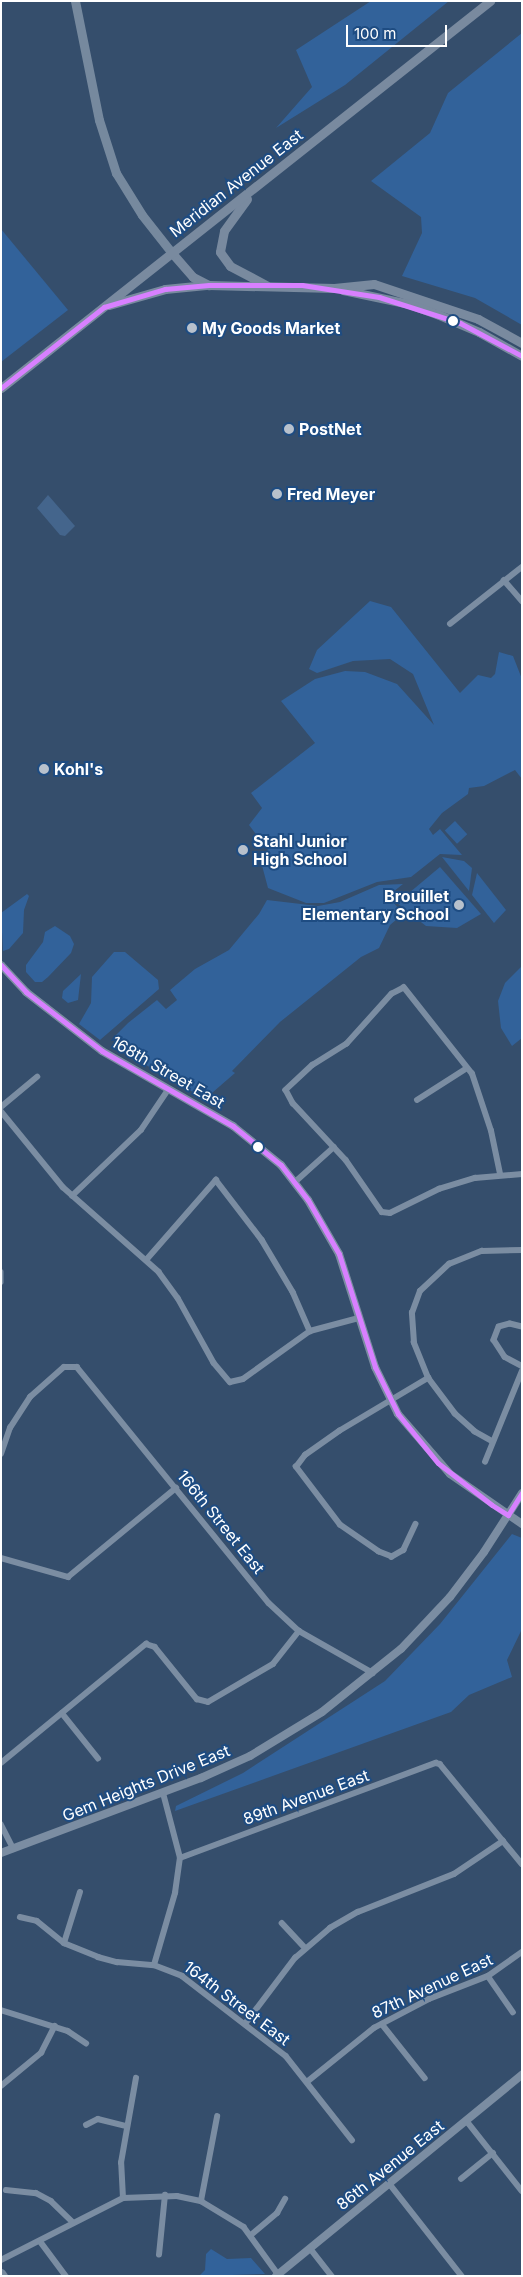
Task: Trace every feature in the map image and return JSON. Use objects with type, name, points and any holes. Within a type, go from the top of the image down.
[{"type":"main road","points":[[75,1],[99,120],[116,173],[142,215],[172,253],[192,277],[209,285]]},
{"type":"main road","name":"Meridian Avenue East","points":[[1,388],[490,1]]},
{"type":"main road","points":[[255,188],[224,231],[220,252],[230,266],[266,285]]},
{"type":"main road","points":[[104,307],[165,289],[209,285],[334,288],[374,284],[439,303],[478,318],[522,343]]},
{"type":"main road","points":[[334,288],[376,296],[460,323],[522,356]]},
{"type":"main road","points":[[376,296],[381,294],[439,303]]},
{"type":"street","points":[[450,624],[522,567]]},
{"type":"street","points":[[504,580],[522,601]]},
{"type":"street","name":"168th Street East","points":[[3,970],[33,998],[96,1047],[254,1140],[295,1182],[321,1220],[339,1254],[359,1318],[390,1399],[410,1430],[438,1463],[460,1483],[522,1524]]},
{"type":"street","points":[[500,1174],[479,1091],[467,1068],[413,996],[401,989],[385,1001],[347,1044],[313,1065],[286,1090],[289,1099],[356,1172],[373,1202],[386,1213],[439,1189],[500,1174],[522,1174]]},
{"type":"street","points":[[417,1100],[467,1068]]},
{"type":"street","points":[[37,1077],[1,1109],[72,1196],[147,1259],[170,1285],[214,1363],[230,1382],[243,1379],[310,1331],[359,1318]]},
{"type":"street","points":[[72,1196],[141,1130],[168,1090]]},
{"type":"street","points":[[295,1182],[334,1147]]},
{"type":"street","points":[[147,1259],[216,1180],[262,1240],[293,1292],[310,1331]]},
{"type":"street","points":[[493,1442],[460,1419],[428,1378],[414,1343],[412,1313],[420,1291],[440,1270],[482,1251],[522,1250]]},
{"type":"street","points":[[522,1327],[505,1325],[496,1330],[494,1340],[506,1357],[522,1366]]},
{"type":"street","name":"166th Street East","points":[[1,1454],[10,1428],[30,1397],[64,1367],[70,1365],[77,1367],[269,1602],[299,1631],[373,1673]]},
{"type":"street","points":[[485,1462],[522,1371]]},
{"type":"street","points":[[416,1524],[408,1546],[390,1557],[340,1525],[297,1472],[297,1464],[339,1431],[428,1378]]},
{"type":"street","points":[[1,1558],[68,1577],[176,1488]]},
{"type":"street","name":"Gem Heights Drive East","points":[[1,1853],[216,1772],[273,1743],[322,1712],[401,1649],[450,1596],[522,1493]]},
{"type":"street","points":[[1,1763],[146,1644],[155,1647],[197,1699],[208,1702],[273,1664],[299,1631]]},
{"type":"street","points":[[62,1714],[98,1758]]},
{"type":"street","name":"89th Avenue East","points":[[180,1858],[440,1764],[504,1841]]},
{"type":"street","points":[[154,1965],[175,1893],[180,1858],[163,1793]]},
{"type":"street","points":[[1,1824],[14,1848]]},
{"type":"street","points":[[245,2024],[305,1948],[342,1920],[454,1874],[504,1841],[522,1864]]},
{"type":"street","points":[[64,1943],[80,1892]]},
{"type":"street","name":"164th Street East","points":[[20,1917],[37,1921],[64,1943],[117,1962],[154,1965],[182,1976],[286,2056],[352,2140]]},
{"type":"street","points":[[282,1923],[305,1948]]},
{"type":"street","name":"87th Avenue East","points":[[307,2082],[382,2024],[429,1999],[488,1976],[522,1952]]},
{"type":"street","points":[[488,1976],[513,2012]]},
{"type":"street","points":[[1,2010],[55,2026],[74,2034],[86,2043]]},
{"type":"street","points":[[382,2024],[425,2078]]},
{"type":"street","points":[[1,2086],[41,2053],[55,2026]]},
{"type":"street","name":"86th Avenue East","points":[[277,2275],[522,2075]]},
{"type":"street","points":[[123,2198],[120,2171],[136,2078]]},
{"type":"street","points":[[201,2202],[216,2117]]},
{"type":"street","points":[[86,2125],[98,2119],[127,2126]]},
{"type":"street","points":[[466,2120],[522,2191]]},
{"type":"street","points":[[461,2179],[492,2153]]},
{"type":"street","points":[[389,2183],[462,2276]]},
{"type":"street","points":[[6,2190],[36,2193],[50,2201],[73,2222]]},
{"type":"street","points":[[159,2255],[165,2196]]},
{"type":"street","points":[[1,2260],[123,2198],[165,2196],[201,2202],[226,2214],[251,2235],[277,2275]]},
{"type":"street","points":[[251,2235],[277,2213],[285,2199]]},
{"type":"street","points":[[40,2241],[66,2276]]},
{"type":"street","points":[[310,2248],[332,2276]]},
{"type":"shaded area","points":[[371,1],[449,1],[345,85],[276,128],[312,87],[296,50]]},
{"type":"shaded area","points":[[522,33],[522,325],[475,298],[402,276],[422,233],[421,217],[371,181],[430,133],[448,93]]},
{"type":"shaded area","points":[[1,229],[68,310],[1,362]]},
{"type":"shaded area","points":[[48,495],[75,526],[65,536],[60,535],[37,508]]},
{"type":"shaded area","points":[[370,601],[391,607],[460,693],[478,675],[491,678],[495,674],[499,652],[513,656],[522,679],[522,779],[515,770],[484,786],[469,788],[468,794],[442,813],[429,829],[433,835],[440,829],[462,855],[440,854],[411,877],[377,882],[324,903],[306,903],[268,888],[260,858],[268,850],[249,825],[262,808],[251,793],[315,743],[281,701],[315,679],[345,671],[365,672],[397,684],[434,725],[413,674],[390,659],[353,661],[317,673],[309,669],[317,650]]},
{"type":"shaded area","points":[[455,821],[467,834],[457,844],[445,831]]},
{"type":"shaded area","points":[[442,857],[464,861],[472,868],[469,891]]},
{"type":"shaded area","points":[[440,867],[481,914],[457,928],[426,926],[397,903]]},
{"type":"shaded area","points":[[477,873],[506,910],[494,923],[472,895]]},
{"type":"shaded area","points":[[403,884],[388,896],[403,914],[390,925],[379,948],[361,957],[280,1022],[232,1071],[235,1073],[205,1099],[113,1046],[116,1035],[157,1000],[166,1009],[177,1000],[170,990],[195,969],[229,950],[259,914],[267,900],[318,906],[340,902],[379,885]]},
{"type":"shaded area","points":[[27,894],[29,896],[24,910],[23,933],[9,949],[3,951],[1,913]]},
{"type":"shaded area","points":[[55,926],[70,936],[74,944],[71,953],[42,982],[35,982],[26,972],[26,965],[43,942],[45,932]]},
{"type":"shaded area","points":[[114,952],[125,952],[158,980],[159,989],[100,1040],[79,1024],[91,1003],[92,977]]},
{"type":"shaded area","points":[[522,966],[522,1038],[512,1046],[501,1028],[498,1001],[505,983]]},
{"type":"shaded area","points":[[81,974],[78,1000],[68,1003],[62,998],[63,991]]},
{"type":"shaded area","points":[[512,1534],[522,1538],[522,1629],[507,1660],[512,1677],[469,1695],[451,1712],[175,1811],[176,1806],[243,1773],[385,1681],[440,1624]]},
{"type":"shaded area","points":[[211,2249],[227,2259],[251,2258],[265,2274],[199,2276],[205,2270],[206,2254]]},
{"type":"transit line","points":[[1,388],[104,307],[165,289],[209,285],[302,285],[379,297],[460,323],[522,356]]},
{"type":"transit line","points":[[1,965],[26,992],[102,1051],[233,1126],[281,1165],[308,1200],[339,1254],[375,1367],[398,1414],[438,1463],[492,1505],[508,1515],[522,1493]]},
{"type":"place","name":"My Goods Market","points":[[192,328]]},
{"type":"place","name":"PostNet","points":[[289,429]]},
{"type":"place","name":"Fred Meyer","points":[[277,494]]},
{"type":"place","name":"Kohl's","points":[[44,769]]},
{"type":"place","name":"Stahl Junior High School","points":[[243,850]]},
{"type":"place","name":"Brouillet Elementary School","points":[[459,905]]}]
